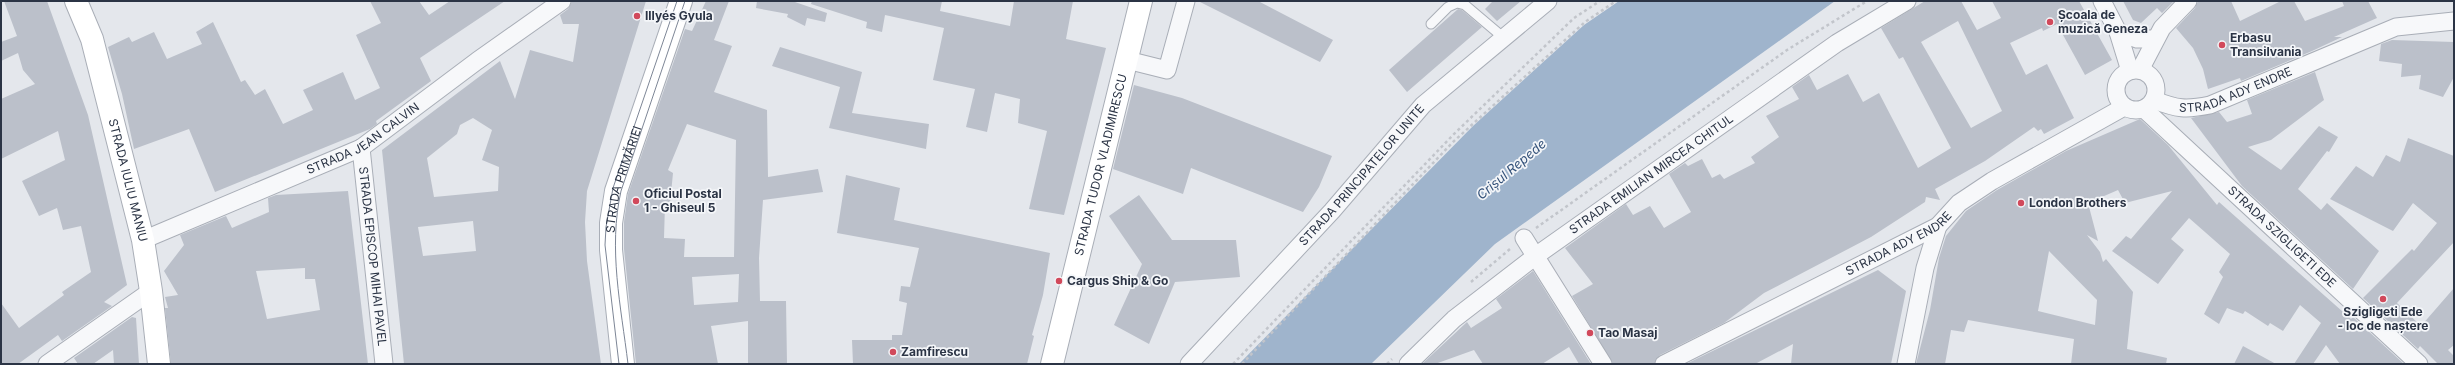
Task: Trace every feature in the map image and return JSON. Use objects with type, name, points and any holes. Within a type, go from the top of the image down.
[{"type":"street","name":"STRADA IULIU MANIU","points":[[76,1],[92,38],[143,240],[152,291],[159,364]]},
{"type":"street","name":"STRADA JEAN CALVIN","points":[[143,240],[361,148],[477,61],[562,1]]},
{"type":"street","name":"STRADA PRIMĂRIEI","points":[[623,364],[611,250],[611,223],[616,191],[681,1]]},
{"type":"street","name":"STRADA TUDOR VLADIMIRESCU","points":[[1052,364],[1141,1]]},
{"type":"street","name":"STRADA TUDOR VLADIMIRESCU","points":[[1127,60],[1166,70],[1186,1]]},
{"type":"street","name":"STRADA PRINCIPATELOR UNITE","points":[[1189,364],[1332,211],[1423,105],[1548,1]]},
{"type":"street","name":"STRADA EMILIAN MIRCEA CHITUL","points":[[1408,364],[1454,319],[1537,255],[1837,43],[1907,1]]},
{"type":"street","points":[[2102,1],[2135,70]]},
{"type":"street","points":[[2135,70],[2146,72],[2155,81],[2156,87],[2149,104],[2137,111],[2124,107],[2117,96],[2117,84],[2120,78],[2135,70],[2173,14],[2188,1]]},
{"type":"street","name":"STRADA ADY ENDRE","points":[[2149,104],[2183,109],[2210,105],[2396,27],[2454,21]]},
{"type":"street","points":[[2118,32],[2137,40],[2155,39]]},
{"type":"street","name":"STRADA SZIGLIGETI EDE","points":[[2149,104],[2419,364]]},
{"type":"street","name":"STRADA ADY ENDRE","points":[[1664,364],[1938,226],[1959,203],[1992,181],[2124,107]]},
{"type":"street","name":"STRADA EPISCOP MIHAI PAVEL","points":[[361,148],[384,364]]},
{"type":"street","points":[[1906,364],[1925,268],[1938,226]]},
{"type":"street","points":[[1524,238],[1537,255],[1603,364]]},
{"type":"street","points":[[47,364],[152,291]]},
{"type":"lane","points":[[1431,24],[1448,7],[1457,3],[1465,5],[1504,38]]},
{"type":"path","points":[[1233,364],[1453,135],[1574,18],[1600,1]]},
{"type":"path","points":[[1242,364],[1452,142],[1585,22],[1616,1]]},
{"type":"water","name":"Crișul Repede","points":[[1619,1],[1835,1],[1495,244],[1371,364],[1239,364],[1473,126],[1584,25]]},
{"type":"building","points":[[4,1],[47,1],[88,115],[127,285],[104,302],[112,306],[62,341],[58,335],[18,364],[1,364],[1,303],[19,328],[64,295],[62,292],[91,272],[81,226],[63,230],[57,208],[39,216],[22,181],[65,160],[58,131],[1,159],[1,99],[35,84],[23,70],[18,53],[1,61],[1,42],[17,36]]},
{"type":"building","points":[[370,1],[419,1],[429,15],[450,1],[505,1],[420,58],[431,81],[376,121],[377,124],[370,129],[215,192],[189,129],[134,149],[122,94],[108,47],[129,37],[132,42],[154,32],[167,59],[202,44],[196,32],[213,22],[241,82],[245,80],[255,95],[265,89],[283,124],[313,110],[303,90],[343,72],[355,100],[380,88],[356,35],[381,23]]},
{"type":"building","points":[[572,1],[646,1],[587,191],[585,222],[587,261],[601,364],[404,364],[382,150],[500,61],[515,99],[530,50],[573,62],[579,24],[563,24],[560,15],[568,9]],"holes":[[[473,118],[492,130],[482,160],[499,167],[498,191],[434,197],[427,158],[457,134],[460,125]],[[473,221],[476,251],[423,256],[418,227]]]},
{"type":"building","points":[[706,1],[729,1],[714,40],[732,46],[714,92],[767,110],[768,177],[818,169],[823,192],[763,200],[759,258],[760,301],[786,301],[787,364],[748,364],[748,321],[711,326],[718,364],[636,364],[624,249],[624,222],[628,194],[685,29],[692,31]],"holes":[[[687,124],[736,140],[734,257],[684,257],[685,239],[664,238],[665,204],[670,204],[673,173],[668,170]],[[739,274],[738,302],[694,305],[692,277]]]},
{"type":"building","points":[[757,1],[792,1],[827,13],[825,22],[807,18],[805,26],[787,17],[788,14],[756,8]]},
{"type":"building","points":[[812,1],[942,1],[940,11],[1010,26],[1014,1],[1073,1],[1066,39],[1106,48],[1064,215],[1029,209],[1047,131],[1018,123],[1020,99],[995,93],[987,132],[966,127],[975,89],[933,80],[944,28],[885,15],[882,32],[866,28],[867,22],[811,4]]},
{"type":"building","points":[[1198,1],[1258,1],[1333,40],[1320,62]]},
{"type":"building","points":[[1493,1],[1521,1],[1497,21],[1485,9]]},
{"type":"building","points":[[1925,1],[1961,1],[1977,30],[2001,18],[1992,1],[2079,1],[2112,60],[2085,75],[2057,24],[2043,31],[2042,28],[2010,43],[2026,75],[2047,64],[2074,118],[2044,134],[2041,129],[2038,131],[2034,127],[1985,161],[1935,189],[1940,200],[1926,197],[1925,202],[1871,237],[1764,293],[1724,323],[1660,355],[1654,364],[1613,364],[1572,296],[1593,284],[1565,248],[1626,204],[1633,215],[1650,206],[1664,228],[1691,212],[1669,174],[1685,163],[1688,166],[1702,159],[1712,178],[1720,174],[1724,179],[1755,163],[1751,157],[1779,137],[1766,116],[1799,99],[1792,87],[1809,75],[1817,90],[1848,74],[1863,102],[1879,93],[1918,168],[1951,148],[1903,57],[1899,59],[1881,28]],"holes":[[[1958,21],[2002,111],[1971,128],[1921,42]]]},
{"type":"building","points":[[2123,1],[2174,1],[2162,13],[2157,8],[2141,23],[2133,20]]},
{"type":"building","points":[[2198,1],[2231,1],[2240,21],[2281,1],[2294,1],[2305,21],[2344,6],[2342,1],[2368,1],[2377,18],[2334,37],[2342,37],[2312,51],[2241,81],[2240,78],[2208,89],[2203,69],[2193,48],[2176,28],[2195,8]]},
{"type":"building","points":[[1458,9],[1462,10],[1482,27],[1407,92],[1389,70]]},
{"type":"building","points":[[2392,40],[2454,42],[2454,77],[2443,97],[2419,89],[2421,75],[2401,77],[2402,64],[2379,61],[2381,44]]},
{"type":"building","points":[[780,47],[862,72],[852,113],[929,124],[926,149],[829,128],[840,87],[772,66]]},
{"type":"building","points":[[2315,72],[2324,100],[2271,140],[2248,147],[2281,170],[2319,126],[2338,137],[2329,152],[2327,151],[2298,189],[2321,210],[2327,203],[2379,251],[2353,289],[2242,186],[2191,118],[2219,112],[2227,122],[2252,114],[2247,100]]},
{"type":"building","points":[[1134,85],[1182,98],[1332,156],[1319,187],[1303,212],[1191,168],[1183,194],[1113,169]]},
{"type":"building","points":[[2140,119],[2168,145],[2217,205],[2219,202],[2351,319],[2353,317],[2404,364],[2340,364],[2326,345],[2313,364],[2294,364],[2321,323],[2300,305],[2283,331],[2270,323],[2268,326],[2245,311],[2243,314],[2227,308],[2219,324],[2204,314],[2223,277],[2219,272],[2230,254],[2189,218],[2171,239],[2184,250],[2158,284],[2112,251],[2126,236],[2131,239],[2172,191],[2125,203],[2118,190],[2088,203],[2098,241],[2087,235],[2100,252],[2103,262],[2106,259],[2133,292],[2127,349],[2167,358],[2166,364],[2071,364],[2074,339],[1968,320],[1964,332],[1951,330],[1945,364],[1916,364],[1930,310],[1939,258],[1946,236],[1966,211],[1997,190],[2066,151]],"holes":[[[2049,251],[2097,300],[2095,325],[2038,311]]]},
{"type":"building","points":[[2408,138],[2454,156],[2454,242],[2397,303],[2421,326],[2454,288],[2454,345],[2448,350],[2454,356],[2454,364],[2438,364],[2420,346],[2418,349],[2363,298],[2412,249],[2414,251],[2437,223],[2413,203],[2393,231],[2330,199],[2356,166],[2373,177],[2386,155],[2400,162]]},
{"type":"building","points":[[846,175],[900,188],[894,220],[1050,253],[1043,295],[1032,335],[1034,336],[1027,364],[853,364],[852,340],[892,340],[892,335],[902,335],[907,303],[899,301],[901,286],[910,287],[919,248],[837,233]]},
{"type":"building","points":[[348,191],[368,364],[171,364],[165,308],[168,308],[165,297],[178,295],[164,271],[184,245],[180,235],[226,216],[232,228],[269,212],[268,198],[276,195]],"holes":[[[305,268],[305,279],[315,279],[320,310],[267,319],[256,271]]]},
{"type":"building","points":[[1139,195],[1172,240],[1236,240],[1240,277],[1175,282],[1149,344],[1114,325],[1142,264],[1109,216]]},
{"type":"building","points":[[1878,270],[1906,291],[1891,364],[1791,364],[1793,344],[1755,364],[1686,364]]},
{"type":"building","points":[[1533,271],[1591,364],[1579,364],[1569,347],[1542,364],[1483,364],[1474,350],[1435,364],[1422,364],[1467,322],[1471,328],[1502,308],[1496,299]]},
{"type":"building","points":[[132,317],[136,318],[139,364],[114,364],[113,350],[93,364],[78,364],[74,358]]},
{"type":"building","points":[[2243,346],[2276,364],[2234,364]]},
{"type":"tram line","points":[[619,364],[605,245],[606,227],[613,188],[677,1]]},
{"type":"tram line","points":[[628,364],[617,278],[617,213],[621,191],[685,1]]},
{"type":"place","name":"Illyés Gyula","points":[[637,16]]},
{"type":"place","name":"Școala de muzică Geneza","points":[[2050,22]]},
{"type":"place","name":"Erbasu Transilvania","points":[[2222,45]]},
{"type":"place","name":"Oficiul Postal 1 - Ghiseul 5","points":[[636,201]]},
{"type":"place","name":"London Brothers","points":[[2021,203]]},
{"type":"place","name":"Cargus Ship & Go","points":[[1059,281]]},
{"type":"place","name":"Szigligeti Ede - loc de naștere","points":[[2383,299]]},
{"type":"place","name":"Tao Masaj","points":[[1590,333]]},
{"type":"place","name":"Zamfirescu","points":[[893,352]]}]
